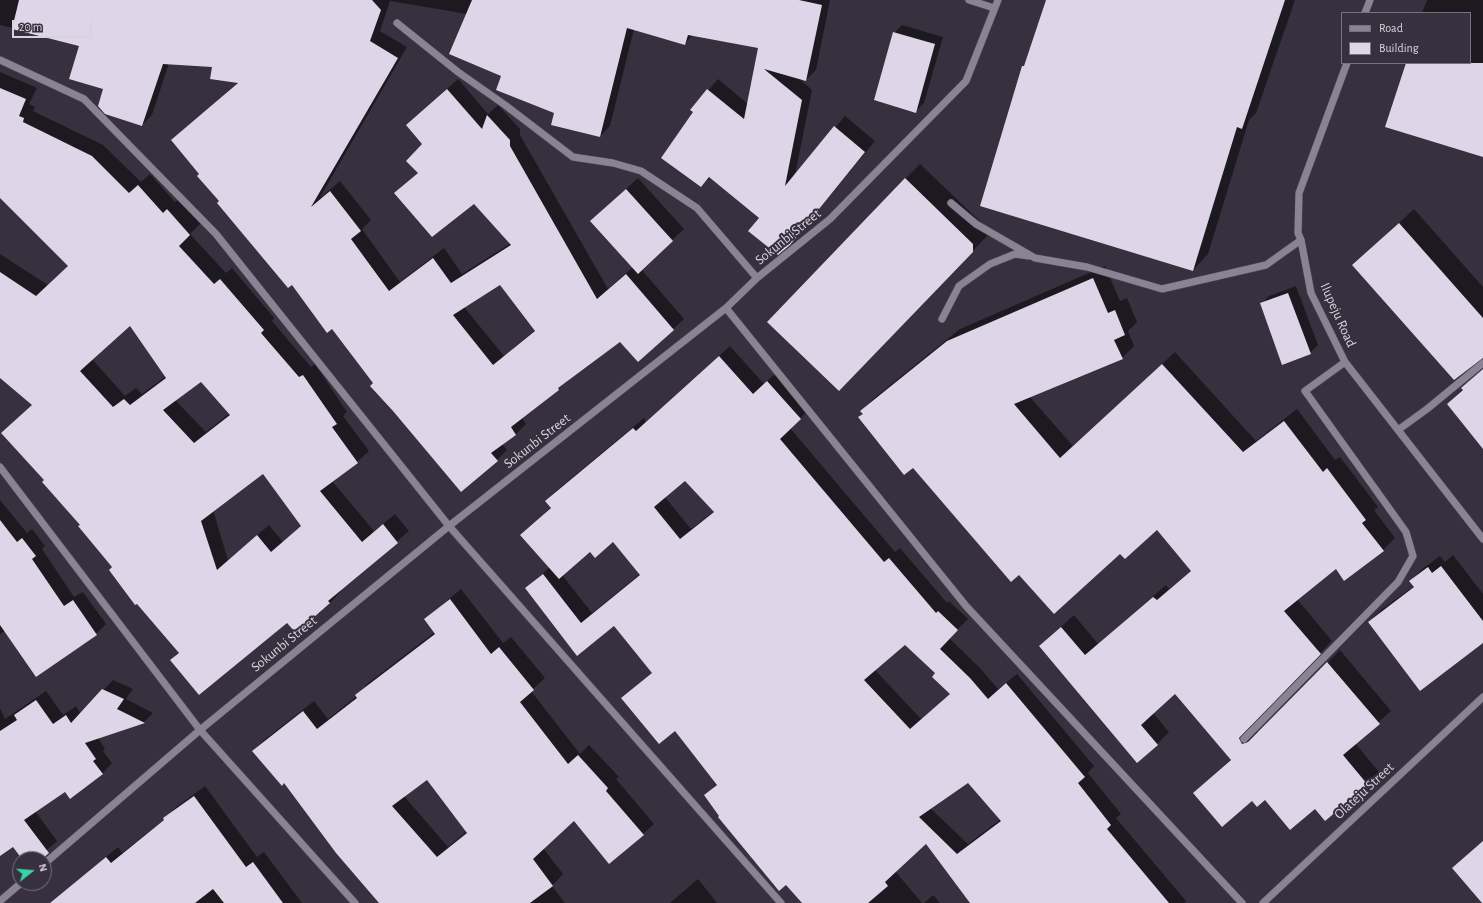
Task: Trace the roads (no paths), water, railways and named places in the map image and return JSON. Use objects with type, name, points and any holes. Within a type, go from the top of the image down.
[{"type":"street","points":[[969,0],[994,8]]},
{"type":"street","name":"Sokunbi Street","points":[[52,857],[200,730],[450,526],[726,308],[757,278],[830,220],[966,80],[998,0]]},
{"type":"street","points":[[1365,12],[1370,0]]},
{"type":"street","points":[[397,24],[458,72],[505,105],[573,157],[612,163],[642,171],[696,208],[757,278]]},
{"type":"street","points":[[0,60],[84,99],[216,234],[450,526],[781,903]]},
{"type":"street","name":"Ilupeju Road","points":[[1347,64],[1299,194],[1298,233],[1302,240],[1311,293],[1345,362],[1483,539]]},
{"type":"street","points":[[951,203],[976,224],[1035,258]]},
{"type":"street","points":[[942,318],[959,286],[990,264],[1015,254],[1087,267],[1162,289],[1266,265],[1302,240]]},
{"type":"street","points":[[726,308],[966,606],[1242,903]]},
{"type":"street","points":[[1244,739],[1398,582],[1413,556],[1406,532],[1305,391],[1345,362]]},
{"type":"street","points":[[1398,430],[1427,409],[1483,363]]},
{"type":"street","points":[[0,467],[200,730],[355,903]]},
{"type":"street","name":"Olateju Street","points":[[1263,903],[1483,697]]},
{"type":"street","points":[[0,901],[12,891]]}]
